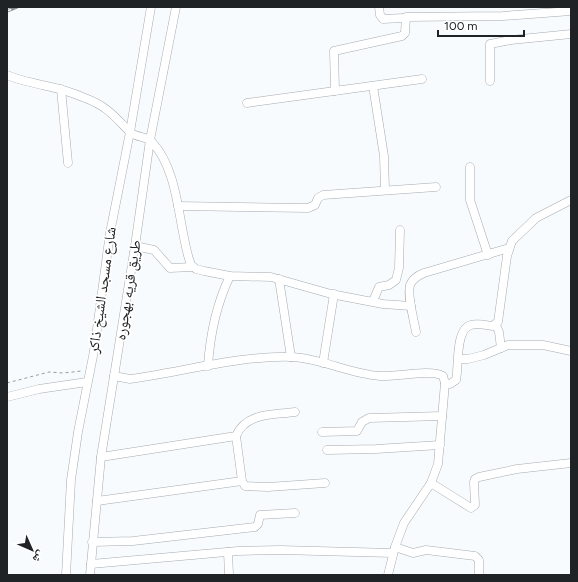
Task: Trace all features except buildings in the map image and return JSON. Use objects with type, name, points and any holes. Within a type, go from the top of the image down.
[{"type":"street","name":"شارع مسجد الشيخ ذاكر","points":[[66,575],[71,480],[90,370],[110,233],[133,134],[151,7]]},
{"type":"street","name":"طريق قريه بهجوره","points":[[90,575],[101,458],[135,246],[148,140],[176,7]]},
{"type":"street","points":[[379,7],[380,15],[383,19],[404,18],[408,16],[503,16],[571,10]]},
{"type":"street","points":[[335,91],[334,51],[402,36],[405,33],[404,18]]},
{"type":"street","points":[[490,81],[489,46],[492,42],[571,34]]},
{"type":"street","points":[[7,75],[61,90],[100,105],[117,117],[133,134],[148,140],[160,153],[167,166],[178,206],[186,249],[193,267]]},
{"type":"street","points":[[247,103],[422,79]]},
{"type":"street","points":[[373,86],[383,149],[385,190]]},
{"type":"street","points":[[61,90],[68,163]]},
{"type":"street","points":[[470,167],[470,200],[488,255]]},
{"type":"street","points":[[178,206],[308,208],[315,205],[318,198],[323,195],[436,187]]},
{"type":"street","points":[[501,348],[499,332],[496,325],[498,322],[503,296],[509,248],[517,234],[536,218],[571,200]]},
{"type":"street","points":[[373,301],[379,288],[389,285],[396,280],[399,268],[400,230]]},
{"type":"street","points":[[135,246],[154,250],[170,268],[193,267],[204,271],[230,276],[279,279],[334,294],[411,306]]},
{"type":"street","points":[[416,332],[411,306],[410,285],[417,276],[509,248]]},
{"type":"street","points":[[208,366],[212,329],[224,288],[230,276]]},
{"type":"street","points":[[279,279],[291,357]]},
{"type":"street","points":[[323,363],[334,294]]},
{"type":"street","points":[[445,384],[450,384],[456,380],[461,336],[464,328],[472,324],[496,325]]},
{"type":"street","points":[[458,359],[468,359],[484,355],[508,345],[521,344],[571,351]]},
{"type":"street","points":[[114,376],[130,379],[241,361],[291,357],[375,375],[398,376],[438,374],[443,376],[445,384],[438,464],[431,483],[404,522],[394,550],[388,575]]},
{"type":"street","points":[[7,397],[39,389],[87,382]]},
{"type":"street","points":[[295,412],[254,418],[240,428],[236,436],[242,481],[246,487],[325,482]]},
{"type":"street","points":[[322,432],[357,431],[362,422],[369,418],[442,416]]},
{"type":"street","points":[[101,458],[236,436]]},
{"type":"street","points":[[327,450],[440,445]]},
{"type":"street","points":[[431,483],[470,508],[475,505],[474,482],[479,477],[516,469],[571,463]]},
{"type":"street","points":[[97,500],[242,481]]},
{"type":"street","points":[[92,542],[133,541],[255,527],[258,524],[260,515],[295,512]]},
{"type":"street","points":[[91,564],[228,552],[280,550],[394,550],[413,553],[426,550],[475,556],[479,560],[479,575]]},
{"type":"street","points":[[228,552],[229,575]]},
{"type":"path","points":[[7,383],[49,372],[63,373],[90,370]]},
{"type":"railway","points":[[7,11],[17,7]]}]
